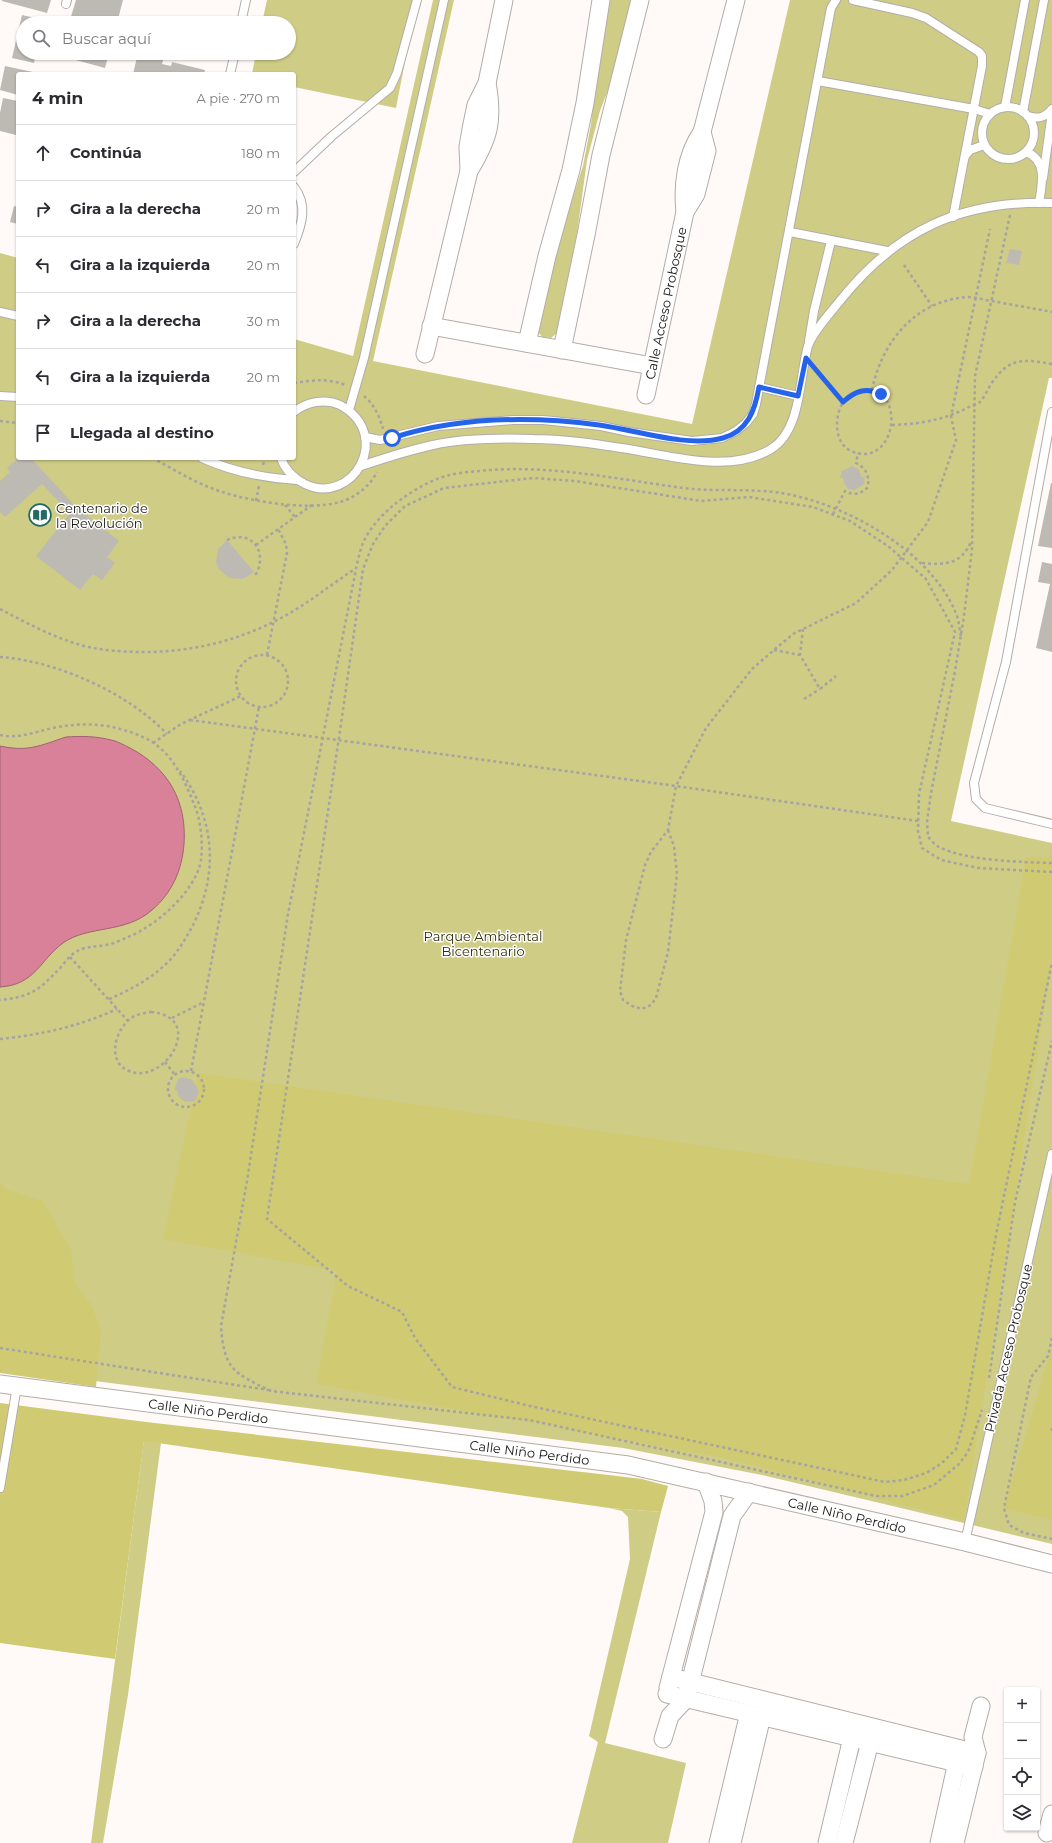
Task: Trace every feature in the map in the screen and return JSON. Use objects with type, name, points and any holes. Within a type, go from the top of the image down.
[{"type":"street","points":[[425,354],[470,171],[468,147],[476,105],[487,83],[504,0]]},
{"type":"street","points":[[527,343],[546,256],[571,170],[579,134],[601,0]]},
{"type":"street","points":[[562,350],[601,156],[640,0]]},
{"type":"street","name":"Calle Acceso Probosque","points":[[646,395],[685,212],[683,194],[688,166],[693,146],[702,132],[736,0]]},
{"type":"street","points":[[431,326],[652,366]]},
{"type":"street","name":"Calle Niño Perdido","points":[[0,1384],[628,1465],[965,1542],[1052,1564]]},
{"type":"street","points":[[663,1739],[670,1716],[667,1694],[714,1512],[713,1501],[706,1482]]},
{"type":"street","points":[[670,1716],[686,1699],[732,1516],[749,1492]]},
{"type":"street","points":[[709,1530],[727,1534]]},
{"type":"street","points":[[671,1677],[811,1720],[959,1756],[975,1752]]},
{"type":"street","points":[[667,1694],[755,1715],[811,1720],[852,1738],[870,1742],[959,1756],[975,1752]]},
{"type":"street","points":[[955,1843],[975,1752],[981,1706]]},
{"type":"street","points":[[718,1843],[755,1715]]},
{"type":"street","points":[[732,1843],[755,1715]]},
{"type":"street","points":[[827,1843],[852,1738]]},
{"type":"street","points":[[844,1843],[870,1742]]},
{"type":"street","points":[[939,1843],[959,1756]]},
{"type":"street","points":[[1047,1833],[1052,1814]]},
{"type":"lane","points":[[243,16],[246,0]]},
{"type":"lane","points":[[296,170],[332,136],[390,88],[397,73],[417,0]]},
{"type":"lane","points":[[349,410],[364,358],[444,0]]},
{"type":"lane","points":[[365,438],[380,440],[438,426],[513,420],[543,420],[601,426],[629,432],[692,441],[722,438],[736,432],[746,423],[753,414],[759,387],[790,232],[831,8],[836,0]]},
{"type":"lane","points":[[853,0],[912,13],[926,18],[979,52],[982,56],[982,66],[953,216]]},
{"type":"lane","points":[[1004,107],[1025,0]]},
{"type":"lane","points":[[1044,0],[1026,114],[1033,124],[1033,142],[1026,152],[1013,159],[1004,159],[989,152],[984,145],[982,128],[990,114],[1004,107],[1013,107],[1026,114],[1037,119],[1046,116],[1052,111]]},
{"type":"lane","points":[[230,72],[233,60]]},
{"type":"lane","points":[[818,81],[974,109],[990,114]]},
{"type":"lane","points":[[1039,203],[1052,111]]},
{"type":"lane","points":[[964,156],[970,150],[984,145]]},
{"type":"lane","points":[[1026,152],[1035,157],[1039,163],[1043,178]]},
{"type":"lane","points":[[296,190],[300,196],[303,210],[301,223],[296,238]]},
{"type":"lane","points":[[808,344],[847,292],[887,251],[925,227],[953,216],[994,205],[1013,203],[1052,203]]},
{"type":"lane","points":[[790,232],[887,251]]},
{"type":"lane","points":[[361,466],[434,445],[497,439],[532,439],[591,444],[694,459],[731,460],[762,454],[783,438],[794,414],[814,311],[831,241]]},
{"type":"lane","points":[[0,312],[16,316]]},
{"type":"lane","points":[[759,387],[798,396]]},
{"type":"lane","points":[[0,396],[16,397]]},
{"type":"lane","points":[[282,460],[287,471],[297,480],[310,487],[325,488],[339,485],[352,477],[361,466],[365,457],[365,438],[360,422],[349,410],[336,404],[322,401],[307,404],[296,404]]},
{"type":"lane","points":[[296,411],[307,404]]},
{"type":"lane","points":[[1052,412],[1006,662],[974,783],[976,799],[985,808],[1052,824]]},
{"type":"lane","points":[[207,460],[231,470],[264,478],[297,480]]},
{"type":"lane","name":"Privada Acceso Probosque","points":[[965,1542],[1052,1154]]},
{"type":"lane","points":[[0,1488],[17,1386]]},
{"type":"path","points":[[1013,203],[977,364],[973,405],[972,540],[961,636],[931,793],[927,822],[928,837],[939,847],[961,854],[1007,861],[1052,863]]},
{"type":"path","points":[[668,830],[674,846],[677,874],[668,952],[656,998],[651,1006],[642,1009],[632,1006],[623,1000],[620,991],[626,940],[640,882],[651,852],[668,830],[676,786],[706,728],[752,669],[793,634],[856,603],[892,570],[928,522],[956,440],[951,416],[990,229]]},
{"type":"path","points":[[904,265],[932,306]]},
{"type":"path","points":[[872,390],[874,377],[900,329],[912,318],[932,306],[947,300],[969,297],[1052,312]]},
{"type":"path","points":[[806,358],[843,402]]},
{"type":"path","points":[[892,425],[936,421],[951,416],[980,402],[997,375],[1005,366],[1014,362],[1029,360],[1052,364]]},
{"type":"path","points":[[296,383],[318,379],[332,380],[355,389],[369,400],[380,417],[385,439]]},
{"type":"path","points":[[860,390],[872,390],[881,394],[887,401],[892,425],[889,436],[877,451],[868,454],[858,454],[843,445],[838,434],[838,411],[843,402],[860,390]]},
{"type":"path","points":[[0,421],[16,423]]},
{"type":"path","points":[[833,514],[845,491],[856,494],[863,492],[868,487],[867,473],[863,467],[856,463],[858,454]]},
{"type":"path","points":[[156,460],[206,486],[241,497],[284,504],[312,505],[340,502],[359,493],[374,478],[383,459]]},
{"type":"path","points":[[271,1391],[250,1381],[232,1368],[223,1350],[222,1326],[248,1173],[288,914],[356,569],[364,541],[376,523],[389,509],[407,495],[438,479],[467,472],[502,468],[535,468],[698,490],[748,489],[786,494],[820,501],[855,516],[906,551],[922,564],[943,588],[956,613],[961,636]]},
{"type":"path","points":[[1052,872],[978,868],[941,860],[922,848],[918,831],[919,794],[955,632],[926,579],[888,546],[850,521],[833,514],[793,503],[749,497],[701,501],[575,481],[533,478],[444,488],[405,506],[385,526],[373,544],[363,569],[339,740],[267,1219],[348,1286],[402,1312],[415,1338],[452,1387],[530,1406],[884,1482],[904,1480],[919,1475],[942,1463],[956,1449],[965,1415],[996,1235],[1052,962]]},
{"type":"path","points":[[284,504],[295,517]]},
{"type":"path","points":[[256,545],[312,505]]},
{"type":"path","points":[[267,655],[287,553],[286,544],[278,529]]},
{"type":"path","points":[[227,540],[238,537],[244,538],[256,545],[260,552],[261,560],[256,574],[254,572]]},
{"type":"path","points":[[922,564],[945,564],[956,561],[967,550],[972,540]]},
{"type":"path","points":[[0,609],[71,642],[95,648],[130,652],[193,649],[223,642],[251,632],[274,621],[296,610],[356,569]]},
{"type":"path","points":[[804,629],[800,655],[820,689]]},
{"type":"path","points":[[774,650],[800,655]]},
{"type":"path","points":[[267,655],[276,658],[283,664],[289,681],[287,690],[276,703],[259,707],[251,704],[241,696],[236,685],[239,669],[244,662],[251,657],[267,655]]},
{"type":"path","points":[[0,657],[40,664],[72,674],[133,705],[156,722],[167,734]]},
{"type":"path","points":[[804,699],[820,689],[836,676]]},
{"type":"path","points":[[153,743],[190,720],[241,696]]},
{"type":"path","points":[[191,1071],[259,707]]},
{"type":"path","points":[[190,720],[676,786],[918,821]]},
{"type":"path","points":[[0,735],[12,737],[28,735],[52,728],[82,723],[116,727],[148,740],[169,756],[192,786],[204,814],[210,840],[210,870],[206,894],[185,940],[168,962],[148,979],[109,999]]},
{"type":"path","points":[[0,1000],[32,994],[70,957],[88,946],[107,945],[130,937],[153,924],[193,883],[201,861],[201,836],[196,810],[186,782],[169,756]]},
{"type":"path","points":[[70,957],[128,1021]]},
{"type":"path","points":[[172,1018],[204,1002]]},
{"type":"path","points":[[0,1039],[44,1033],[78,1025],[118,1009]]},
{"type":"path","points":[[152,1012],[160,1013],[172,1018],[176,1023],[178,1031],[173,1050],[165,1062],[154,1070],[144,1073],[134,1073],[124,1069],[118,1064],[115,1050],[116,1040],[119,1032],[128,1021],[136,1015],[152,1012]]},
{"type":"path","points":[[988,1381],[1015,1202],[1052,1041]]},
{"type":"path","points":[[165,1062],[175,1075]]},
{"type":"path","points":[[184,1071],[191,1071],[201,1078],[205,1090],[200,1102],[189,1107],[178,1106],[170,1098],[168,1086],[175,1075],[184,1071]]},
{"type":"path","points":[[1052,1338],[1048,1356],[1031,1377],[1004,1508],[1009,1525],[1024,1533],[1052,1539]]},
{"type":"path","points":[[0,1348],[271,1391],[529,1420],[876,1496],[903,1496],[934,1485],[959,1464],[968,1452],[984,1404]]},
{"type":"green space","points":[[267,0],[417,0],[396,108],[296,87],[296,72],[252,72],[255,60],[296,60],[296,16],[264,16]]},
{"type":"green space","name":"Parque Ambiental Bicentenario","points":[[433,0],[454,0],[373,361],[692,424],[790,0],[1052,0],[1052,378],[1049,378],[951,821],[1052,843],[1052,1544],[762,1475],[623,1448],[0,1369],[0,253],[16,257],[16,460],[296,460],[296,340],[353,356]]},
{"type":"green space","points":[[608,0],[631,0],[614,74],[600,111],[587,160],[577,233],[560,320],[556,334],[551,338],[542,337],[536,329],[563,227],[583,166],[591,124],[598,60]]},
{"type":"green space","points":[[144,1440],[161,1443],[128,1695],[103,1843],[91,1843]]},
{"type":"green space","points":[[609,1508],[661,1512],[605,1743],[686,1763],[668,1843],[572,1843],[598,1742],[589,1736],[630,1559],[628,1517],[622,1511]]},
{"type":"shaded area","points":[[66,737],[94,737],[118,742],[143,756],[155,765],[172,787],[182,814],[184,844],[181,863],[175,880],[165,896],[152,910],[141,918],[130,923],[73,937],[55,950],[29,977],[21,982],[0,987],[0,746],[10,748],[26,748]]},
{"type":"shaded area","points":[[1026,857],[1052,858],[1052,962],[964,1521],[729,1459],[316,1384],[337,1271],[163,1239],[198,1073],[969,1184]]},
{"type":"shaded area","points":[[0,1182],[8,1190],[43,1201],[71,1250],[75,1283],[92,1306],[101,1331],[96,1387],[0,1373]]},
{"type":"shaded area","points":[[1052,1346],[1052,1520],[1004,1508]]},
{"type":"shaded area","points":[[0,1403],[146,1422],[642,1479],[668,1486],[661,1512],[609,1508],[144,1441],[115,1659],[0,1643]]},
{"type":"building","points":[[2,0],[51,0],[47,13]]},
{"type":"building","points":[[76,0],[123,0],[119,16],[71,16]]},
{"type":"building","points":[[16,41],[16,59],[12,58]]},
{"type":"building","points":[[21,60],[35,60],[34,63]]},
{"type":"building","points":[[76,60],[107,60],[105,68]]},
{"type":"building","points":[[136,60],[163,60],[162,64],[171,66],[172,62],[205,70],[204,72],[133,72]]},
{"type":"building","points":[[5,66],[33,72],[16,72],[16,94],[0,90]]},
{"type":"building","points":[[3,98],[16,101],[16,135],[0,131],[0,113]]},
{"type":"building","points":[[14,206],[16,206],[16,224],[10,222]]},
{"type":"building","points":[[1010,249],[1022,251],[1019,265],[1006,263]]},
{"type":"building","points":[[17,460],[33,460],[75,506],[119,541],[107,557],[115,563],[102,580],[93,574],[80,590],[36,556],[70,513],[42,484],[5,517],[0,512],[0,481],[10,472],[7,468]]},
{"type":"building","points":[[852,466],[858,469],[862,477],[865,477],[864,484],[855,490],[848,489],[843,478],[840,478],[842,471]]},
{"type":"building","points":[[1052,483],[1052,548],[1038,546]]},
{"type":"building","points":[[227,540],[254,572],[242,579],[229,578],[219,569],[216,562],[218,549]]},
{"type":"building","points":[[1042,562],[1052,564],[1052,652],[1036,648],[1050,584],[1038,582]]},
{"type":"building","points":[[183,1077],[192,1080],[197,1087],[199,1092],[195,1101],[185,1102],[178,1096],[177,1090],[174,1090],[178,1079]]},
{"type":"place","name":"Centenario de la Revolución","points":[[40,515]]},
{"type":"route","points":[[392,438],[412,431],[438,426],[513,420],[570,422],[692,441],[722,438],[736,432],[753,414],[759,387],[798,396],[806,358],[843,402],[850,395],[860,390],[872,390],[881,394]]}]
